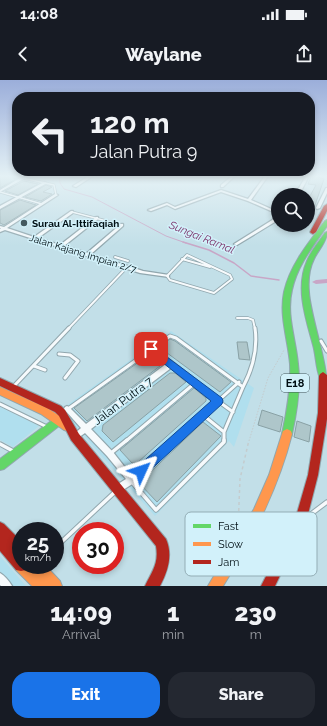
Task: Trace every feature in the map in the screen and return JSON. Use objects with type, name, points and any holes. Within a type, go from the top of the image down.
[{"type":"main road","points":[[324,220],[327,206]]},
{"type":"main road","name":"E18","points":[[258,512],[270,489],[281,459],[289,426],[296,373],[286,317],[286,298],[290,283],[298,264],[309,246],[309,240],[324,220]]},
{"type":"main road","name":"E18","points":[[303,512],[313,475],[323,413],[324,387],[322,362],[306,305],[306,274],[310,262],[327,234]]},
{"type":"main road","points":[[306,305],[311,274],[319,256],[327,247]]},
{"type":"main road","points":[[0,382],[58,409],[75,437],[162,543],[165,554],[164,564],[152,586]]},
{"type":"main road","points":[[3,392],[61,416]]},
{"type":"main road","points":[[0,460],[45,426],[61,416]]},
{"type":"main road","points":[[0,465],[61,416]]},
{"type":"main road","points":[[0,528],[12,541]]},
{"type":"main road","points":[[0,542],[12,555]]},
{"type":"main road","points":[[44,574],[55,586]]},
{"type":"main road","name":"E18","points":[[215,586],[222,576]]},
{"type":"main road","name":"E18","points":[[268,586],[273,576]]},
{"type":"street","points":[[0,208],[16,200]]},
{"type":"street","points":[[1,229],[49,200]]},
{"type":"street","points":[[150,210],[167,204],[175,208],[197,200]]},
{"type":"street","points":[[248,200],[271,210]]},
{"type":"street","points":[[318,208],[322,200]]},
{"type":"street","points":[[35,238],[72,212]]},
{"type":"street","points":[[62,246],[97,218]]},
{"type":"street","points":[[236,244],[271,222]]},
{"type":"street","points":[[88,255],[122,225]]},
{"type":"street","name":"Jalan Kajang Impian 2/7","points":[[1,229],[62,246],[116,264],[161,276],[167,276]]},
{"type":"street","points":[[118,489],[131,480],[218,401],[151,349]]},
{"type":"street","name":"Jalan Putra 7","points":[[75,437],[171,364]]},
{"type":"street","points":[[61,416],[86,429],[110,454],[131,480]]},
{"type":"street","points":[[0,578],[7,586]]},
{"type":"lane","points":[[25,200],[42,204]]},
{"type":"lane","points":[[72,212],[122,225]]},
{"type":"lane","points":[[185,256],[192,256],[216,268],[230,275],[232,279],[214,293],[173,281],[167,276],[185,256]]},
{"type":"lane","points":[[116,257],[128,261]]},
{"type":"lane","points":[[116,264],[121,259]]},
{"type":"lane","points":[[182,259],[216,268]]},
{"type":"lane","points":[[3,392],[13,388],[127,267]]},
{"type":"lane","points":[[131,480],[156,510],[224,442],[224,432],[252,366],[256,343],[253,320],[248,318],[237,318]]},
{"type":"lane","points":[[311,325],[327,351]]},
{"type":"lane","points":[[61,416],[167,337],[173,336],[239,382],[243,387]]},
{"type":"lane","points":[[59,354],[65,354],[77,359],[78,361],[65,378]]},
{"type":"lane","points":[[34,366],[45,370]]},
{"type":"lane","points":[[233,412],[218,401],[239,382]]},
{"type":"lane","points":[[110,454],[195,383]]},
{"type":"lane","points":[[0,404],[45,426]]},
{"type":"lane","points":[[203,415],[224,432]]},
{"type":"lane","points":[[0,444],[13,451]]},
{"type":"lane","points":[[64,540],[118,489]]},
{"type":"lane","points":[[314,512],[327,502]]},
{"type":"path","points":[[239,512],[240,479],[260,402],[268,378],[291,339]]},
{"type":"shaded area","points":[[171,331],[254,388],[234,447],[229,441],[155,516],[68,418],[63,408]]},
{"type":"shaded area","points":[[0,407],[39,426],[13,447],[0,440]]},
{"type":"shaded area","points":[[0,556],[12,570],[12,574],[16,574],[26,586],[0,586]]},
{"type":"building","points":[[20,200],[36,205],[4,225],[0,223],[0,210]]},
{"type":"building","points":[[170,339],[175,341],[231,382],[220,392],[159,347]]},
{"type":"building","points":[[237,342],[247,342],[250,360],[239,359]]},
{"type":"building","points":[[150,354],[161,362],[160,366],[87,421],[74,408]]},
{"type":"building","points":[[170,373],[175,373],[186,382],[113,442],[102,431],[103,425]]},
{"type":"building","points":[[194,388],[206,398],[206,401],[137,463],[132,463],[120,450]]},
{"type":"building","points":[[262,410],[283,417],[280,432],[258,425]]},
{"type":"building","points":[[297,421],[311,426],[309,442],[294,437]]},
{"type":"building","points":[[203,422],[221,436],[157,502],[139,483]]},
{"type":"waterway","name":"Sungai Ramal","points":[[97,200],[166,236],[184,242]]},
{"type":"waterway","name":"Sungai Ramal","points":[[184,242],[209,250],[234,263],[251,276],[279,280]]},
{"type":"waterway","name":"Sungai Ramal","points":[[316,282],[327,281]]},
{"type":"traffic: fast","points":[[287,434],[294,391],[294,364],[287,319],[288,291],[299,263],[327,222]]},
{"type":"traffic: fast","points":[[323,376],[305,292],[309,263],[327,234]]},
{"type":"traffic: fast","points":[[0,465],[61,419]]},
{"type":"traffic: slow","points":[[0,391],[44,411],[68,427]]},
{"type":"traffic: slow","points":[[258,512],[275,475],[287,434]]},
{"type":"traffic: slow","points":[[30,574],[41,586]]},
{"type":"traffic: slow","points":[[44,574],[55,586]]},
{"type":"traffic: slow","points":[[215,586],[221,576]]},
{"type":"traffic: jam","points":[[315,228],[327,206]]},
{"type":"traffic: jam","points":[[303,512],[313,475],[323,413],[323,376]]},
{"type":"traffic: jam","points":[[0,382],[58,409],[62,413],[75,437],[162,543],[162,566],[152,586]]},
{"type":"traffic: jam","points":[[0,528],[12,541]]},
{"type":"traffic: jam","points":[[0,542],[12,555]]},
{"type":"traffic: jam","points":[[268,586],[273,576]]},
{"type":"place","name":"Surau Al-Ittifaqiah","points":[[24,223]]},
{"type":"route","points":[[141,471],[218,401],[151,349]]}]
